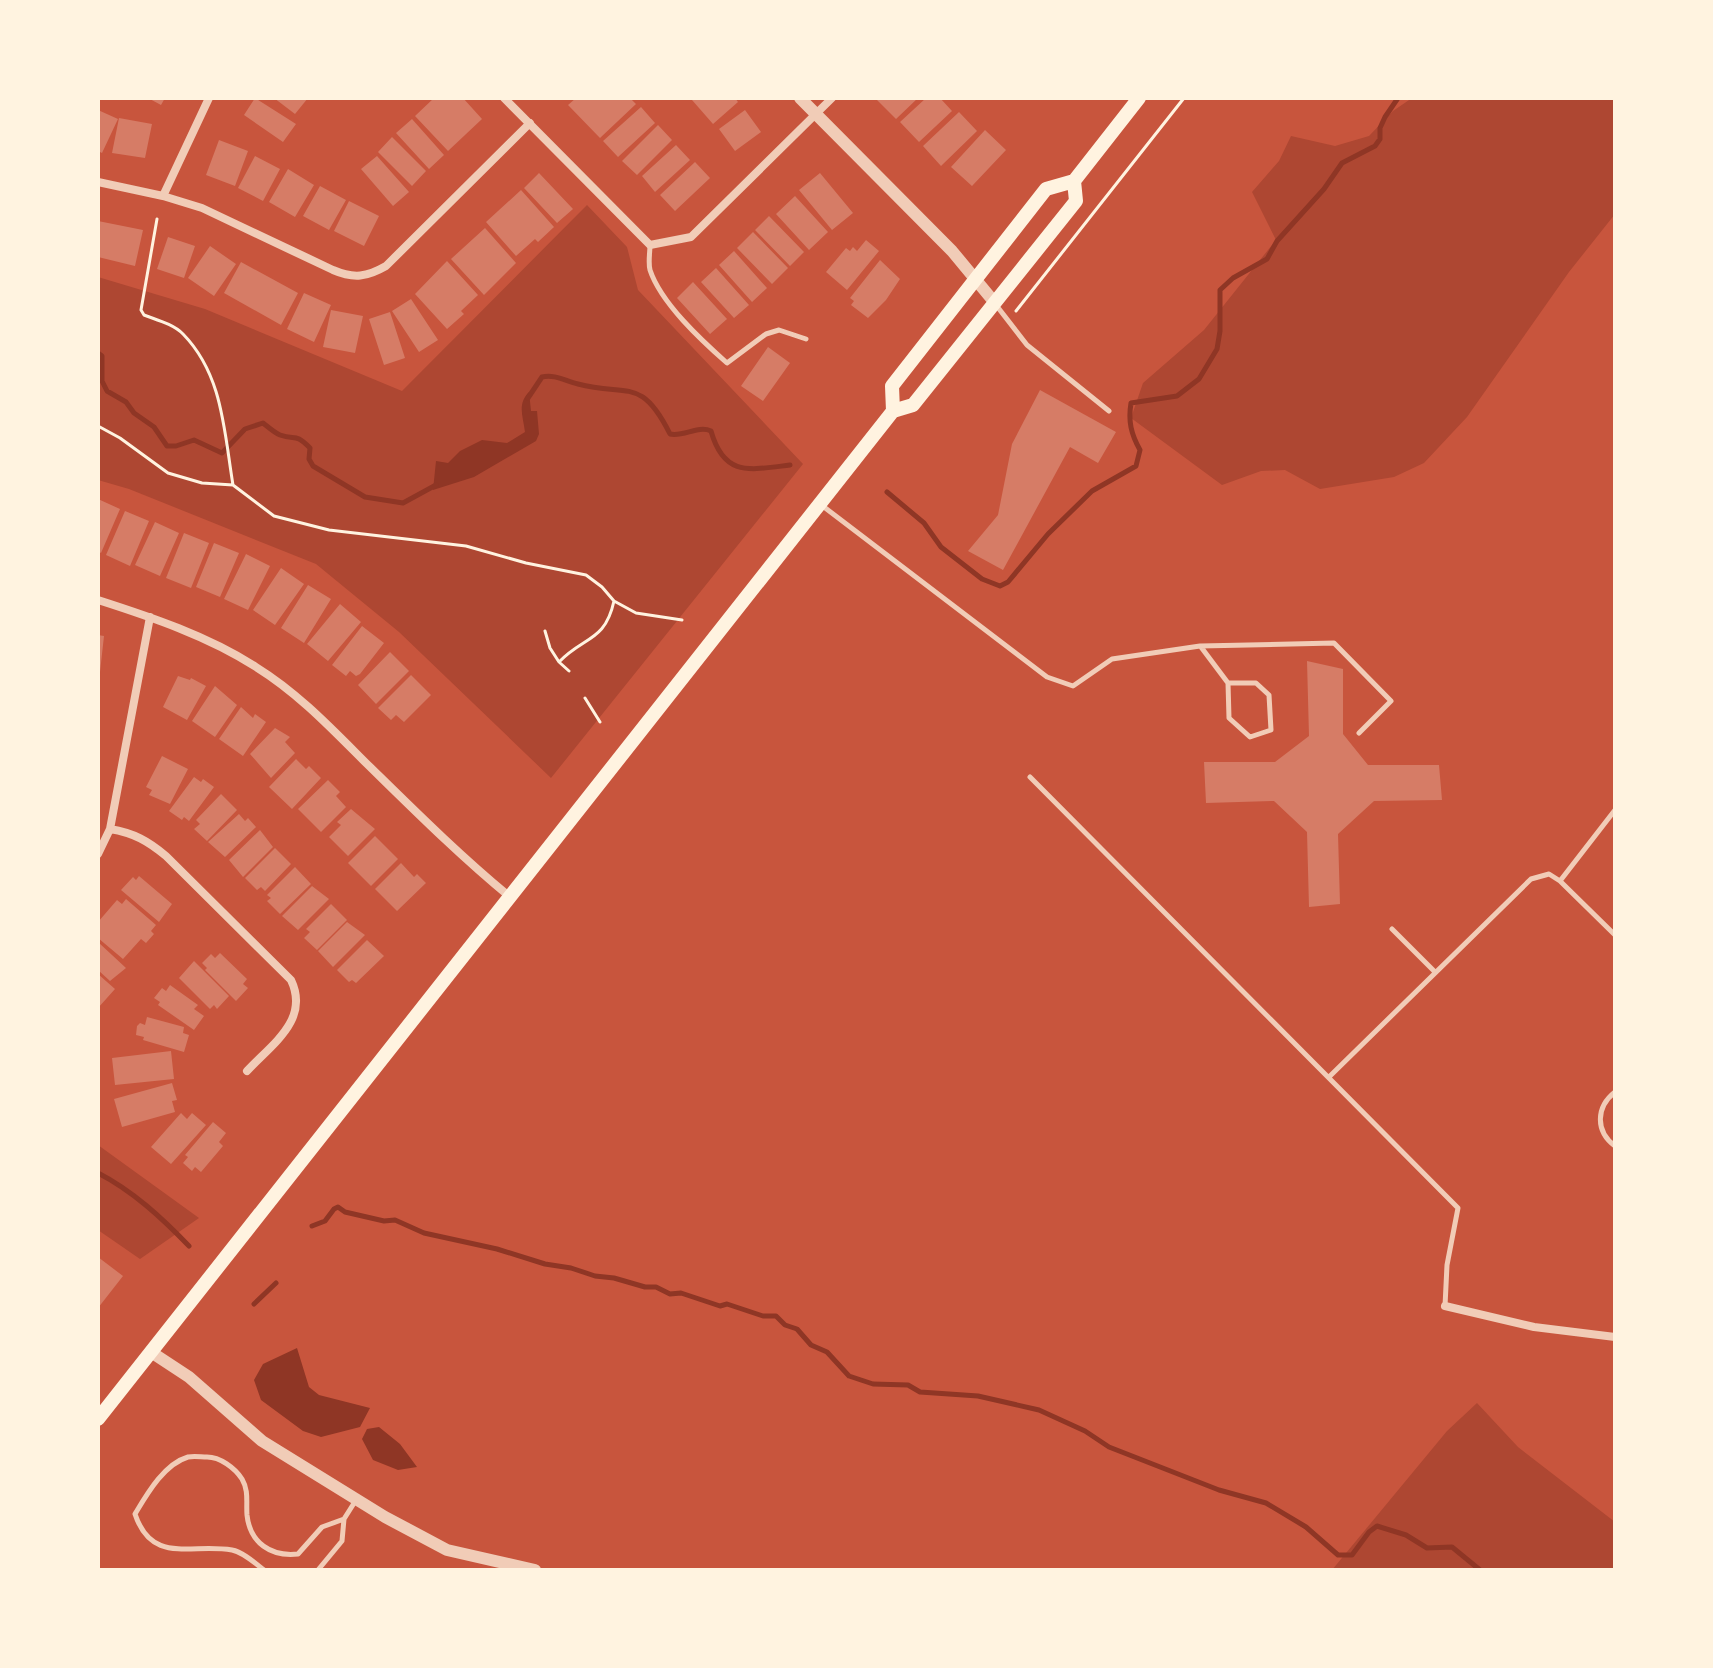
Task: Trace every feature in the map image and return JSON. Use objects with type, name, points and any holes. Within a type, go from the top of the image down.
[{"type":"main road","points":[[893,411],[892,386],[1046,189],[1074,181],[1139,98]]},
{"type":"main road","points":[[98,1419],[893,411],[913,405],[1076,201],[1074,181]]},
{"type":"street","points":[[163,196],[209,98]]},
{"type":"street","points":[[504,98],[650,245],[691,237],[832,98]]},
{"type":"street","points":[[800,98],[952,251],[995,303]]},
{"type":"street","points":[[98,182],[202,208],[333,270],[361,277],[386,266],[530,123]]},
{"type":"street","points":[[98,600],[150,617],[227,651],[253,665],[299,698],[436,832],[510,897]]},
{"type":"street","points":[[98,854],[110,829],[150,617]]},
{"type":"street","points":[[110,829],[145,839],[166,856],[291,980],[297,999],[294,1019],[247,1071]]},
{"type":"street","points":[[1445,1306],[1534,1327],[1615,1337]]},
{"type":"street","points":[[151,1352],[189,1377],[262,1441],[356,1500],[447,1550],[535,1570]]},
{"type":"lane","points":[[650,245],[649,267],[659,290],[704,342],[727,363],[766,334],[779,330],[806,339]]},
{"type":"lane","points":[[995,303],[1027,345],[1109,411]]},
{"type":"lane","points":[[820,503],[1047,677],[1073,686],[1112,659],[1200,646],[1334,643],[1391,701],[1359,733]]},
{"type":"lane","points":[[1200,646],[1228,683],[1229,718],[1250,737],[1271,730],[1269,695],[1256,683],[1228,683]]},
{"type":"lane","points":[[1030,777],[1458,1208],[1447,1265],[1445,1306]]},
{"type":"lane","points":[[1560,881],[1615,810]]},
{"type":"lane","points":[[1329,1077],[1531,879],[1549,874],[1560,881],[1615,935]]},
{"type":"lane","points":[[1392,929],[1435,972]]},
{"type":"lane","points":[[1615,1092],[1604,1102],[1600,1123],[1603,1133],[1615,1146]]},
{"type":"lane","points":[[264,1570],[234,1550],[165,1547],[151,1543],[140,1530],[135,1514],[168,1468],[189,1457],[213,1457],[227,1464],[242,1479],[248,1496],[247,1516],[251,1532],[265,1550],[282,1556],[298,1554],[322,1527],[344,1519]]},
{"type":"lane","points":[[318,1570],[342,1541],[344,1519],[356,1500]]},
{"type":"path","points":[[1018,309],[1184,98]]},
{"type":"path","points":[[157,219],[141,310],[144,315],[182,333],[211,374],[219,395],[233,485]]},
{"type":"path","points":[[98,426],[168,473],[202,483],[233,485],[274,516],[329,530],[466,546],[526,563],[586,575],[614,601],[636,613],[682,620]]},
{"type":"path","points":[[559,662],[600,632],[607,623],[614,601]]},
{"type":"path","points":[[545,631],[550,648],[569,671]]},
{"type":"path","points":[[585,698],[600,722]]},
{"type":"shaded area","points":[[1412,98],[1615,98],[1615,214],[1569,272],[1467,417],[1424,463],[1394,477],[1320,489],[1285,470],[1261,471],[1222,485],[1131,418],[1143,383],[1204,330],[1276,240],[1252,192],[1279,161],[1291,136],[1335,146],[1369,136],[1393,111]]},
{"type":"shaded area","points":[[587,205],[627,247],[638,290],[803,464],[551,778],[399,632],[316,564],[129,489],[98,480],[98,277],[205,309],[402,391]]},
{"type":"shaded area","points":[[529,392],[531,411],[537,411],[539,434],[536,441],[474,477],[433,490],[436,461],[448,463],[460,451],[482,440],[507,443],[525,432],[522,406]]},
{"type":"shaded area","points":[[98,1145],[199,1218],[140,1259],[98,1230]]},
{"type":"shaded area","points":[[297,1348],[309,1387],[319,1395],[370,1408],[360,1427],[321,1437],[303,1431],[261,1400],[254,1380],[263,1364]]},
{"type":"shaded area","points":[[1477,1403],[1518,1447],[1615,1522],[1615,1570],[1332,1570],[1447,1431]]},
{"type":"shaded area","points":[[379,1427],[400,1444],[417,1467],[398,1470],[373,1460],[362,1439],[367,1429]]},
{"type":"building","points":[[148,98],[165,98],[161,105]]},
{"type":"building","points":[[255,98],[296,124],[283,142],[244,115]]},
{"type":"building","points":[[274,98],[308,98],[295,114]]},
{"type":"building","points":[[434,98],[463,98],[482,119],[448,151],[415,116]]},
{"type":"building","points":[[576,98],[630,98],[636,104],[600,138],[568,105]]},
{"type":"building","points":[[735,98],[738,102],[713,124],[692,100]]},
{"type":"building","points":[[918,98],[896,119],[877,100]]},
{"type":"building","points":[[926,98],[940,98],[952,111],[919,142],[900,122]]},
{"type":"building","points":[[641,107],[655,123],[618,157],[603,141]]},
{"type":"building","points":[[98,110],[118,119],[102,153],[98,151]]},
{"type":"building","points":[[745,110],[761,132],[735,151],[719,129]]},
{"type":"building","points":[[959,112],[977,131],[941,166],[923,146]]},
{"type":"building","points":[[119,118],[152,124],[145,158],[112,153]]},
{"type":"building","points":[[412,119],[444,155],[429,169],[396,133]]},
{"type":"building","points":[[658,125],[672,140],[637,175],[622,161]]},
{"type":"building","points":[[985,130],[1006,150],[972,186],[951,167]]},
{"type":"building","points":[[392,137],[426,171],[412,186],[378,152]]},
{"type":"building","points":[[219,140],[248,151],[235,186],[206,175]]},
{"type":"building","points":[[676,145],[690,160],[655,192],[642,176]]},
{"type":"building","points":[[255,156],[280,169],[263,201],[238,188]]},
{"type":"building","points":[[377,156],[409,192],[393,206],[361,169]]},
{"type":"building","points":[[695,162],[710,178],[675,211],[660,195]]},
{"type":"building","points":[[288,169],[314,185],[295,217],[269,202]]},
{"type":"building","points":[[539,173],[573,209],[557,223],[524,188]]},
{"type":"building","points":[[820,173],[853,213],[832,230],[799,190]]},
{"type":"building","points":[[320,186],[346,200],[329,230],[303,216]]},
{"type":"building","points":[[521,190],[554,227],[516,256],[486,222]]},
{"type":"building","points":[[795,196],[828,232],[809,250],[776,214]]},
{"type":"building","points":[[349,201],[379,216],[364,246],[334,231]]},
{"type":"building","points":[[769,216],[804,252],[790,266],[755,230]]},
{"type":"building","points":[[98,221],[143,230],[135,266],[98,257]]},
{"type":"building","points":[[485,228],[516,263],[484,295],[451,259]]},
{"type":"building","points":[[753,232],[788,268],[772,284],[737,248]]},
{"type":"building","points":[[168,237],[195,246],[184,278],[157,269]]},
{"type":"building","points":[[866,240],[879,251],[847,290],[826,272],[846,248],[850,251],[853,247],[857,251]]},
{"type":"building","points":[[210,246],[236,264],[214,296],[188,278]]},
{"type":"building","points":[[734,251],[767,288],[752,302],[719,265]]},
{"type":"building","points":[[880,260],[900,279],[886,300],[868,318],[851,305],[854,301],[850,298]]},
{"type":"building","points":[[447,261],[478,295],[461,311],[464,314],[447,329],[415,294]]},
{"type":"building","points":[[241,262],[298,293],[281,325],[224,293]]},
{"type":"building","points":[[716,268],[749,305],[734,318],[701,282]]},
{"type":"building","points":[[693,282],[727,319],[710,334],[677,298]]},
{"type":"building","points":[[304,293],[331,305],[314,342],[287,329]]},
{"type":"building","points":[[411,299],[438,340],[419,352],[392,311]]},
{"type":"building","points":[[331,310],[363,316],[355,353],[323,347]]},
{"type":"building","points":[[390,312],[405,358],[384,365],[369,319]]},
{"type":"building","points":[[768,347],[790,363],[763,401],[741,386]]},
{"type":"building","points":[[1040,390],[1116,432],[1098,463],[1070,447],[1003,570],[968,551],[998,515],[1012,444]]},
{"type":"building","points":[[98,499],[120,509],[101,553],[98,551]]},
{"type":"building","points":[[125,511],[149,521],[130,566],[106,555]]},
{"type":"building","points":[[155,522],[179,533],[160,576],[135,565]]},
{"type":"building","points":[[184,533],[209,543],[191,588],[166,578]]},
{"type":"building","points":[[214,543],[239,553],[220,597],[196,587]]},
{"type":"building","points":[[246,554],[270,566],[248,610],[224,599]]},
{"type":"building","points":[[281,568],[304,584],[275,625],[253,610]]},
{"type":"building","points":[[308,585],[331,599],[304,643],[281,628]]},
{"type":"building","points":[[340,604],[361,622],[328,661],[307,644]]},
{"type":"building","points":[[362,626],[384,643],[360,674],[356,676],[350,671],[346,676],[332,665]]},
{"type":"building","points":[[98,635],[104,636],[100,672],[98,672]]},
{"type":"building","points":[[390,652],[409,671],[376,704],[358,685]]},
{"type":"building","points":[[1307,661],[1343,669],[1343,734],[1368,765],[1439,765],[1442,800],[1374,801],[1338,834],[1340,904],[1309,907],[1307,832],[1274,801],[1206,803],[1204,762],[1275,762],[1309,736]]},
{"type":"building","points":[[411,675],[431,695],[404,722],[396,715],[391,720],[378,708]]},
{"type":"building","points":[[178,676],[191,678],[206,686],[187,720],[163,707]]},
{"type":"building","points":[[215,686],[237,705],[215,737],[192,721]]},
{"type":"building","points":[[241,707],[253,718],[255,714],[266,722],[243,756],[219,739]]},
{"type":"building","points":[[275,728],[290,737],[285,742],[295,753],[271,778],[250,754]]},
{"type":"building","points":[[162,756],[188,769],[170,804],[149,795],[152,790],[146,787]]},
{"type":"building","points":[[296,759],[321,778],[292,809],[269,787]]},
{"type":"building","points":[[194,777],[214,787],[189,821],[184,817],[182,820],[169,811]]},
{"type":"building","points":[[328,780],[340,792],[336,796],[346,807],[321,832],[298,809]]},
{"type":"building","points":[[221,794],[237,810],[207,841],[194,829],[200,824],[196,820]]},
{"type":"building","points":[[351,809],[375,829],[348,856],[329,837],[341,825],[337,822]]},
{"type":"building","points":[[239,814],[256,827],[225,857],[208,842]]},
{"type":"building","points":[[260,830],[273,847],[243,877],[229,860]]},
{"type":"building","points":[[375,836],[398,859],[371,886],[348,863]]},
{"type":"building","points":[[275,848],[291,864],[265,891],[261,887],[257,890],[245,878]]},
{"type":"building","points":[[401,863],[414,877],[417,874],[426,883],[397,911],[375,889]]},
{"type":"building","points":[[295,867],[311,884],[280,914],[267,901],[271,898],[267,895]]},
{"type":"building","points":[[139,876],[172,904],[159,922],[121,890],[133,877],[136,880]]},
{"type":"building","points":[[312,886],[329,899],[298,930],[282,916]]},
{"type":"building","points":[[126,899],[156,925],[151,931],[154,934],[146,943],[141,939],[123,959],[98,938],[98,922],[117,900],[122,904]]},
{"type":"building","points":[[331,904],[347,920],[317,950],[304,938],[310,932],[306,929]]},
{"type":"building","points":[[347,922],[365,935],[333,967],[318,951]]},
{"type":"building","points":[[367,940],[384,956],[356,983],[352,980],[349,982],[337,970]]},
{"type":"building","points":[[98,942],[126,968],[110,981],[98,970]]},
{"type":"building","points":[[220,953],[247,979],[243,984],[248,988],[236,1001],[205,970],[207,968],[202,963],[211,954],[215,958]]},
{"type":"building","points":[[194,961],[229,996],[217,1009],[214,1005],[210,1009],[179,978]]},
{"type":"building","points":[[98,974],[115,989],[98,1008]]},
{"type":"building","points":[[170,985],[198,1005],[194,1009],[204,1016],[194,1030],[158,1005],[160,1002],[154,998],[162,988],[166,991]]},
{"type":"building","points":[[147,1017],[184,1027],[183,1033],[189,1035],[184,1052],[136,1035],[137,1026],[140,1023],[145,1025]]},
{"type":"building","points":[[171,1051],[174,1079],[115,1085],[112,1058]]},
{"type":"building","points":[[172,1083],[177,1100],[172,1101],[175,1112],[122,1127],[114,1099]]},
{"type":"building","points":[[181,1113],[187,1119],[192,1113],[206,1125],[171,1164],[151,1147]]},
{"type":"building","points":[[213,1122],[226,1133],[219,1142],[223,1146],[201,1172],[195,1167],[192,1171],[183,1163],[188,1157],[185,1155]]},
{"type":"building","points":[[98,1257],[123,1276],[98,1308]]},
{"type":"waterway","points":[[887,492],[924,523],[941,547],[982,579],[1000,586],[1008,582],[1048,534],[1092,491],[1136,466],[1140,450],[1131,427],[1131,403],[1177,396],[1199,379],[1217,349],[1220,290],[1233,278],[1267,259],[1277,241],[1324,189],[1342,163],[1375,146],[1380,139],[1380,128],[1385,117],[1398,98]]},
{"type":"waterway","points":[[98,353],[102,356],[102,381],[107,391],[126,402],[134,413],[154,427],[167,446],[194,440],[222,453],[245,429],[263,423],[280,435],[301,440],[310,448],[309,459],[313,466],[365,497],[403,503],[436,485]]},
{"type":"waterway","points":[[528,398],[542,377],[547,376],[595,388],[632,392],[650,404],[670,434],[701,429],[711,431],[716,446],[731,463],[750,469],[790,465]]},
{"type":"waterway","points":[[98,1173],[146,1206],[189,1246]]},
{"type":"waterway","points":[[312,1226],[325,1221],[338,1207],[345,1212],[384,1221],[395,1220],[424,1233],[497,1249],[545,1264],[656,1287],[670,1294],[681,1293],[763,1316],[776,1316],[785,1325],[797,1329],[811,1345],[827,1352],[849,1376],[873,1384],[908,1385],[920,1392],[978,1396],[1039,1410],[1085,1431],[1109,1447],[1219,1490],[1266,1503],[1306,1527],[1338,1555],[1352,1555],[1377,1526],[1406,1535],[1427,1548],[1452,1547],[1480,1570]]},
{"type":"waterway","points":[[254,1304],[276,1283]]}]
